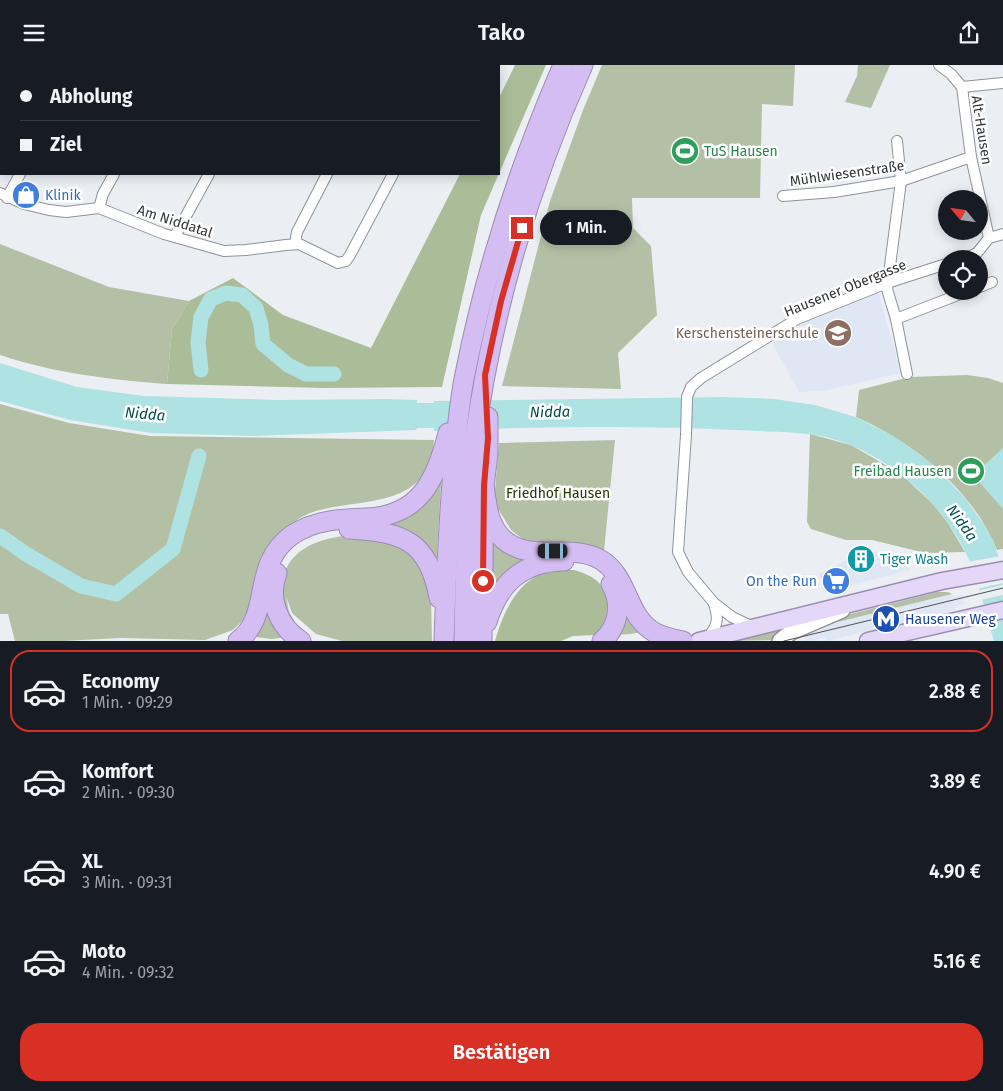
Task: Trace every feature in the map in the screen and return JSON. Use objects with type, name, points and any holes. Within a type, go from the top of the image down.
[{"type":"highway","points":[[476,640],[466,548],[464,455],[453,403],[465,375],[483,299],[504,225],[532,142],[563,65]]},
{"type":"highway","points":[[444,637],[447,546],[464,455],[485,375],[501,301],[522,228],[546,156],[583,65]]},
{"type":"highway","points":[[464,455],[484,486],[491,523],[504,539],[516,547],[527,551],[571,551],[606,563],[617,575],[634,612],[643,624],[662,636],[683,641]]},
{"type":"highway","points":[[238,641],[248,631],[256,616],[270,561],[290,537],[308,527],[328,521],[379,517],[400,511],[426,489],[438,469],[464,455]]},
{"type":"highway","points":[[476,640],[484,486]]},
{"type":"highway","points":[[301,641],[284,625],[278,616],[273,591],[274,580],[287,554],[298,544],[331,531],[347,529],[375,531],[395,536],[414,545],[422,553],[433,572],[444,637]]},
{"type":"highway","points":[[476,640],[495,601],[508,583],[534,566],[562,561],[594,567],[606,576],[613,587],[618,601],[617,615],[612,629],[602,641]]},
{"type":"main road","points":[[702,640],[956,578],[1003,570]]},
{"type":"main road","points":[[780,641],[791,632],[866,599]]},
{"type":"main road","points":[[868,641],[1003,610]]},
{"type":"street","name":"Alt-Hausen","points":[[939,65],[951,74],[962,87],[971,157],[989,238]]},
{"type":"street","points":[[962,87],[1003,83]]},
{"type":"street","points":[[897,141],[901,181],[887,289],[896,319],[907,375]]},
{"type":"street","name":"Mühlwiesenstraße","points":[[783,196],[834,192],[901,181],[971,157]]},
{"type":"street","points":[[4,196],[19,175]]},
{"type":"street","points":[[99,208],[103,194],[113,175]]},
{"type":"street","points":[[175,236],[207,175]]},
{"type":"street","points":[[326,175],[297,232],[295,244],[334,262],[342,263],[350,255],[392,175]]},
{"type":"street","name":"Am Niddatal","points":[[4,196],[40,209],[60,212],[99,208],[146,228],[224,251],[252,250],[295,244]]},
{"type":"street","points":[[979,250],[989,238],[1003,234]]},
{"type":"street","name":"Hausener Obergasse","points":[[714,603],[688,573],[678,552],[687,429],[687,397],[691,387],[701,378],[797,319],[887,283],[938,267]]},
{"type":"street","points":[[896,319],[945,300]]},
{"type":"street","points":[[714,603],[732,617],[753,627]]},
{"type":"street","points":[[702,640],[715,628],[718,620],[714,603]]},
{"type":"shaded area","name":"Kerschensteinerschule","points":[[878,292],[901,373],[823,391],[799,392],[772,343],[802,323]]},
{"type":"shaded area","points":[[876,552],[902,557],[910,570],[824,592],[819,574],[858,554]]},
{"type":"shaded area","points":[[952,594],[953,597],[962,595],[965,604],[956,606],[956,610],[827,641],[825,638],[806,641],[804,634],[822,630],[822,625]]},
{"type":"green space","points":[[515,65],[546,65],[500,171],[500,96]]},
{"type":"green space","points":[[602,65],[795,65],[793,106],[762,104],[760,198],[632,198],[633,228],[651,246],[657,315],[618,353],[621,389],[502,386],[550,201],[583,110]]},
{"type":"green space","points":[[858,65],[890,65],[871,108],[845,102],[857,76]]},
{"type":"green space","points":[[459,175],[499,175],[481,215],[442,387],[324,388],[167,384],[172,329],[189,301],[233,278],[283,315],[371,348]]},
{"type":"green space","points":[[0,244],[109,287],[189,301],[172,329],[167,384],[83,375],[41,367],[0,355]]},
{"type":"green space","name":"Freibad Hausen","points":[[967,375],[988,378],[1003,383],[1003,549],[997,550],[973,507],[939,470],[899,440],[856,417],[859,390],[910,377]]},
{"type":"green space","points":[[0,404],[69,423],[150,436],[434,440],[430,462],[421,478],[409,488],[394,496],[313,512],[300,518],[281,533],[272,545],[250,613],[233,630],[205,640],[121,638],[15,641],[8,614],[0,614]]},
{"type":"green space","points":[[810,434],[851,445],[901,474],[933,504],[948,523],[965,552],[925,553],[872,540],[846,540],[811,529],[807,522]]},
{"type":"green space","name":"Friedhof Hausen","points":[[615,440],[604,551],[598,548],[564,544],[529,544],[511,530],[494,502],[499,443]]},
{"type":"green space","points":[[442,466],[436,569],[428,554],[420,545],[396,531],[356,526],[328,528],[311,533],[289,546],[279,557],[272,569],[269,583],[273,611],[289,637],[271,639],[249,636],[257,624],[261,612],[274,560],[282,548],[294,538],[311,530],[329,525],[381,520],[398,515],[413,507],[428,493]]},
{"type":"green space","points":[[490,530],[600,563],[646,631],[613,635],[622,597],[598,566],[565,558],[492,597]]},
{"type":"green space","points":[[352,535],[398,543],[419,561],[431,595],[432,641],[342,641],[316,634],[292,613],[286,596],[289,612],[300,631],[288,616],[283,609],[281,599],[284,574],[289,563],[305,548],[316,543],[327,539]]},
{"type":"green space","points":[[574,570],[593,578],[605,592],[607,599],[606,619],[596,635],[573,636],[561,641],[495,641],[506,611],[525,584],[543,573]]},
{"type":"green space","points":[[937,592],[952,594],[825,625],[831,619]]},
{"type":"green space","points":[[790,625],[778,640],[726,641]]},
{"type":"water","name":"Nidda","points":[[0,363],[77,387],[144,396],[277,400],[388,399],[417,400],[417,403],[434,403],[434,401],[723,397],[774,399],[815,405],[856,417],[895,437],[931,463],[965,498],[993,540],[1003,570],[1003,641],[994,641],[970,562],[946,520],[930,501],[912,483],[871,455],[826,437],[784,432],[624,427],[434,431],[434,428],[417,428],[416,430],[253,436],[151,433],[70,420],[0,401]]},
{"type":"water","points":[[1003,448],[1003,509],[973,475]]},
{"type":"pier","points":[[1001,556],[1003,561],[1003,583],[976,589],[967,562]]},
{"type":"pier","points":[[1003,585],[1003,595],[980,600],[977,591]]},
{"type":"waterway","points":[[201,370],[198,342],[201,317],[211,299],[226,293],[242,295],[256,308],[261,325],[263,344],[288,365],[306,374],[334,374]]},
{"type":"waterway","points":[[0,536],[26,554],[81,586],[116,594],[173,549],[199,456]]},
{"type":"tram line","points":[[784,641],[1003,588]]},
{"type":"place","name":"TuS Hausen","points":[[685,151]]},
{"type":"place","name":"Klinik","points":[[26,195]]},
{"type":"place","name":"Kerschensteinerschule","points":[[838,333]]},
{"type":"place","name":"Freibad Hausen","points":[[971,471]]},
{"type":"place","name":"Tiger Wash","points":[[861,559]]},
{"type":"place","name":"On the Run","points":[[836,581]]},
{"type":"place","name":"Hausener Weg","points":[[886,619]]},
{"type":"route","points":[[483,581],[484,486],[488,455],[485,375],[501,301],[522,228]]}]
